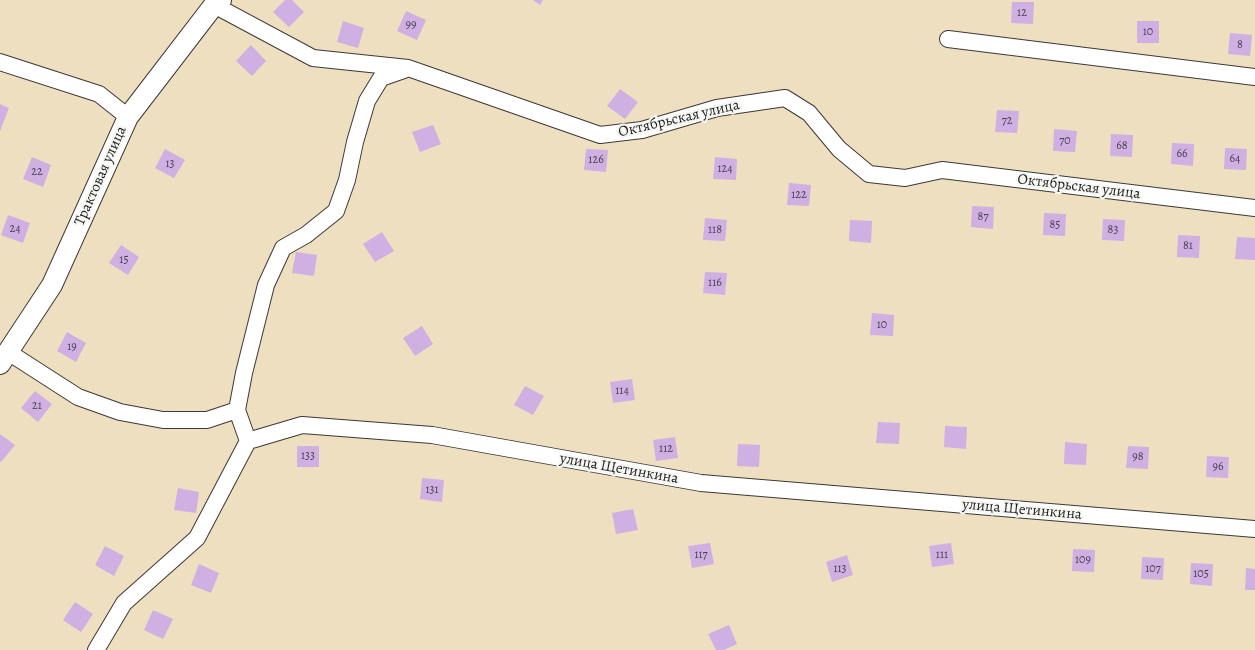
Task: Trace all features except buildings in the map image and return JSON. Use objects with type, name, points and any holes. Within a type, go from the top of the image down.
[{"type":"street","name":"Октябрьская улица","points":[[217,3],[313,58],[408,68],[600,136],[642,130],[716,108],[785,98],[809,113],[839,149],[869,174],[905,178],[942,170],[1255,208]]},
{"type":"street","name":"Трактовая улица","points":[[4,358],[52,285],[128,118],[217,3]]},
{"type":"street","points":[[948,39],[1255,77]]},
{"type":"street","points":[[0,62],[99,94],[128,118]]},
{"type":"street","points":[[96,650],[124,603],[197,538],[248,441],[237,410],[244,373],[266,285],[283,248],[306,235],[336,211],[347,180],[354,142],[367,101],[382,78],[408,68]]},
{"type":"street","points":[[4,358],[78,396],[120,412],[163,420],[207,420],[237,410]]},
{"type":"street","name":"улица Щетинкина","points":[[248,441],[302,425],[432,435],[701,483],[1255,529]]}]
